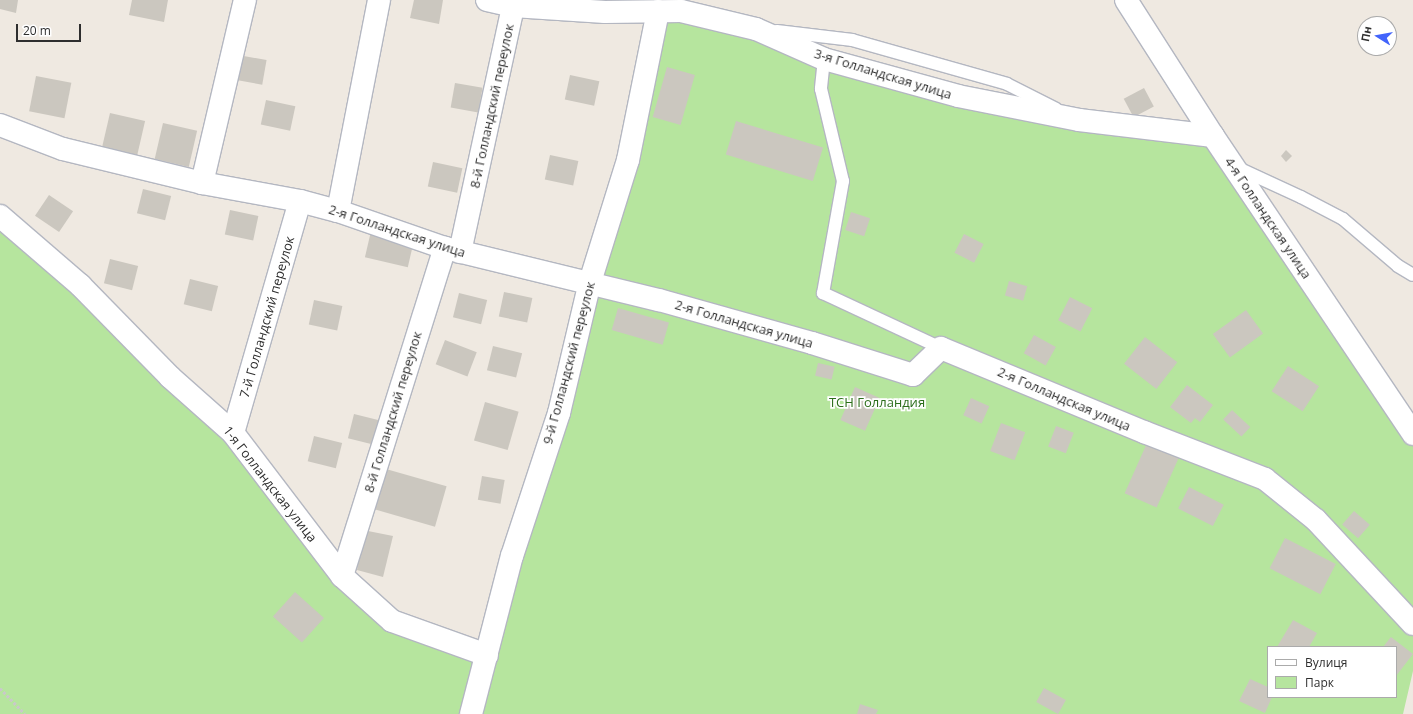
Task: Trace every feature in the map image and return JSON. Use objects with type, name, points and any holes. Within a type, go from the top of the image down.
[{"type":"street","points":[[202,183],[245,0]]},
{"type":"street","points":[[338,211],[379,0]]},
{"type":"street","name":"3-я Голландская улица","points":[[487,0],[513,6],[605,12],[658,10],[681,11],[756,29],[824,59],[958,96],[1079,120],[1213,136]]},
{"type":"street","name":"4-я Голландская улица","points":[[1126,0],[1213,136],[1413,434]]},
{"type":"street","name":"8-й Голландский переулок","points":[[342,576],[453,250],[513,6]]},
{"type":"street","name":"9-й Голландский переулок","points":[[471,714],[512,556],[559,413],[590,282],[628,160],[658,10]]},
{"type":"street","name":"2-я Голландская улица","points":[[0,125],[63,149],[202,183],[300,201],[338,211],[453,250],[590,282],[745,324],[913,375],[941,348],[1144,432],[1265,479],[1316,520],[1413,624]]},
{"type":"street","name":"7-й Голландский переулок","points":[[233,433],[300,201]]},
{"type":"street","name":"1-я Голландская улица","points":[[0,216],[80,285],[170,377],[233,433],[342,576],[392,621],[487,655]]},
{"type":"lane","points":[[756,29],[852,40],[1000,82],[1079,120]]},
{"type":"lane","points":[[824,59],[821,89],[843,181],[823,293],[941,348]]},
{"type":"lane","points":[[1233,166],[1301,197],[1343,219],[1398,266],[1413,275]]},
{"type":"path","points":[[0,688],[25,714]]},
{"type":"green space","name":"ТСН Голландия","points":[[653,14],[680,15],[818,61],[1211,140],[1413,441],[1413,671],[1403,714],[0,714],[0,220],[244,452],[391,624],[484,651],[587,276]]},
{"type":"building","points":[[0,0],[18,0],[16,13],[0,9]]},
{"type":"building","points":[[132,0],[168,0],[164,22],[129,15]]},
{"type":"building","points":[[414,0],[443,0],[439,24],[410,18]]},
{"type":"building","points":[[238,55],[267,60],[262,85],[234,80]]},
{"type":"building","points":[[667,67],[695,75],[681,125],[653,117]]},
{"type":"building","points":[[570,75],[599,81],[594,106],[565,99]]},
{"type":"building","points":[[36,76],[71,83],[64,118],[29,111]]},
{"type":"building","points":[[455,83],[483,88],[478,112],[451,108]]},
{"type":"building","points":[[1144,88],[1154,107],[1134,117],[1124,99]]},
{"type":"building","points":[[266,100],[295,106],[290,131],[261,124]]},
{"type":"building","points":[[110,113],[145,121],[137,156],[102,148]]},
{"type":"building","points":[[736,121],[823,148],[813,181],[726,154]]},
{"type":"building","points":[[163,123],[197,131],[189,167],[155,159]]},
{"type":"building","points":[[1286,150],[1292,156],[1286,162],[1281,156]]},
{"type":"building","points":[[550,155],[578,161],[573,185],[545,179]]},
{"type":"building","points":[[433,162],[462,168],[457,193],[428,186]]},
{"type":"building","points":[[143,189],[171,196],[165,220],[137,213]]},
{"type":"building","points":[[49,195],[73,211],[59,232],[35,216]]},
{"type":"building","points":[[230,210],[258,216],[253,240],[225,234]]},
{"type":"building","points":[[851,212],[870,218],[864,236],[845,230]]},
{"type":"building","points":[[371,231],[414,241],[408,267],[365,257]]},
{"type":"building","points":[[964,234],[984,244],[974,263],[954,253]]},
{"type":"building","points":[[110,259],[138,266],[132,290],[104,283]]},
{"type":"building","points":[[190,279],[218,286],[212,311],[184,304]]},
{"type":"building","points":[[1009,281],[1027,286],[1023,301],[1005,295]]},
{"type":"building","points":[[504,292],[532,298],[527,322],[499,316]]},
{"type":"building","points":[[459,293],[487,300],[481,324],[453,317]]},
{"type":"building","points":[[1070,297],[1092,308],[1080,332],[1058,320]]},
{"type":"building","points":[[314,300],[342,306],[337,330],[309,324]]},
{"type":"building","points":[[618,308],[669,323],[663,345],[612,330]]},
{"type":"building","points":[[1246,310],[1263,333],[1230,358],[1213,334]]},
{"type":"building","points":[[1034,335],[1056,347],[1046,365],[1024,353]]},
{"type":"building","points":[[1145,337],[1177,362],[1156,389],[1124,364]]},
{"type":"building","points":[[445,340],[477,352],[467,376],[436,364]]},
{"type":"building","points":[[493,346],[522,353],[516,378],[487,370]]},
{"type":"building","points":[[818,363],[835,367],[832,379],[815,376]]},
{"type":"building","points":[[1288,366],[1319,386],[1303,411],[1272,391]]},
{"type":"building","points":[[1187,385],[1213,405],[1200,422],[1195,418],[1191,423],[1170,407]]},
{"type":"building","points":[[855,387],[880,398],[865,431],[840,420]]},
{"type":"building","points":[[971,398],[989,406],[982,423],[963,415]]},
{"type":"building","points":[[485,402],[519,412],[508,450],[474,440]]},
{"type":"building","points":[[1232,410],[1250,427],[1241,437],[1223,420]]},
{"type":"building","points":[[354,414],[383,421],[377,446],[348,438]]},
{"type":"building","points":[[1001,423],[1025,432],[1015,460],[990,451]]},
{"type":"building","points":[[1056,426],[1074,433],[1066,453],[1048,447]]},
{"type":"building","points":[[314,436],[342,443],[336,468],[308,461]]},
{"type":"building","points":[[1147,443],[1179,457],[1157,507],[1125,493]]},
{"type":"building","points":[[386,469],[447,486],[435,527],[374,509]]},
{"type":"building","points":[[482,476],[505,480],[500,504],[478,500]]},
{"type":"building","points":[[1189,487],[1224,505],[1213,526],[1178,508]]},
{"type":"building","points":[[1354,511],[1370,525],[1358,538],[1342,525]]},
{"type":"building","points":[[363,530],[393,536],[383,577],[357,570]]},
{"type":"building","points":[[1285,538],[1336,564],[1320,594],[1270,568]]},
{"type":"building","points":[[295,592],[324,618],[302,643],[273,617]]},
{"type":"building","points":[[1293,620],[1317,633],[1310,646],[1278,646]]},
{"type":"building","points":[[1391,637],[1413,654],[1397,675],[1397,646],[1384,646]]},
{"type":"building","points":[[1250,679],[1267,687],[1267,698],[1272,698],[1265,713],[1239,701]]},
{"type":"building","points":[[1044,688],[1066,700],[1058,714],[1036,702]]},
{"type":"building","points":[[860,704],[878,710],[876,714],[857,714]]}]
